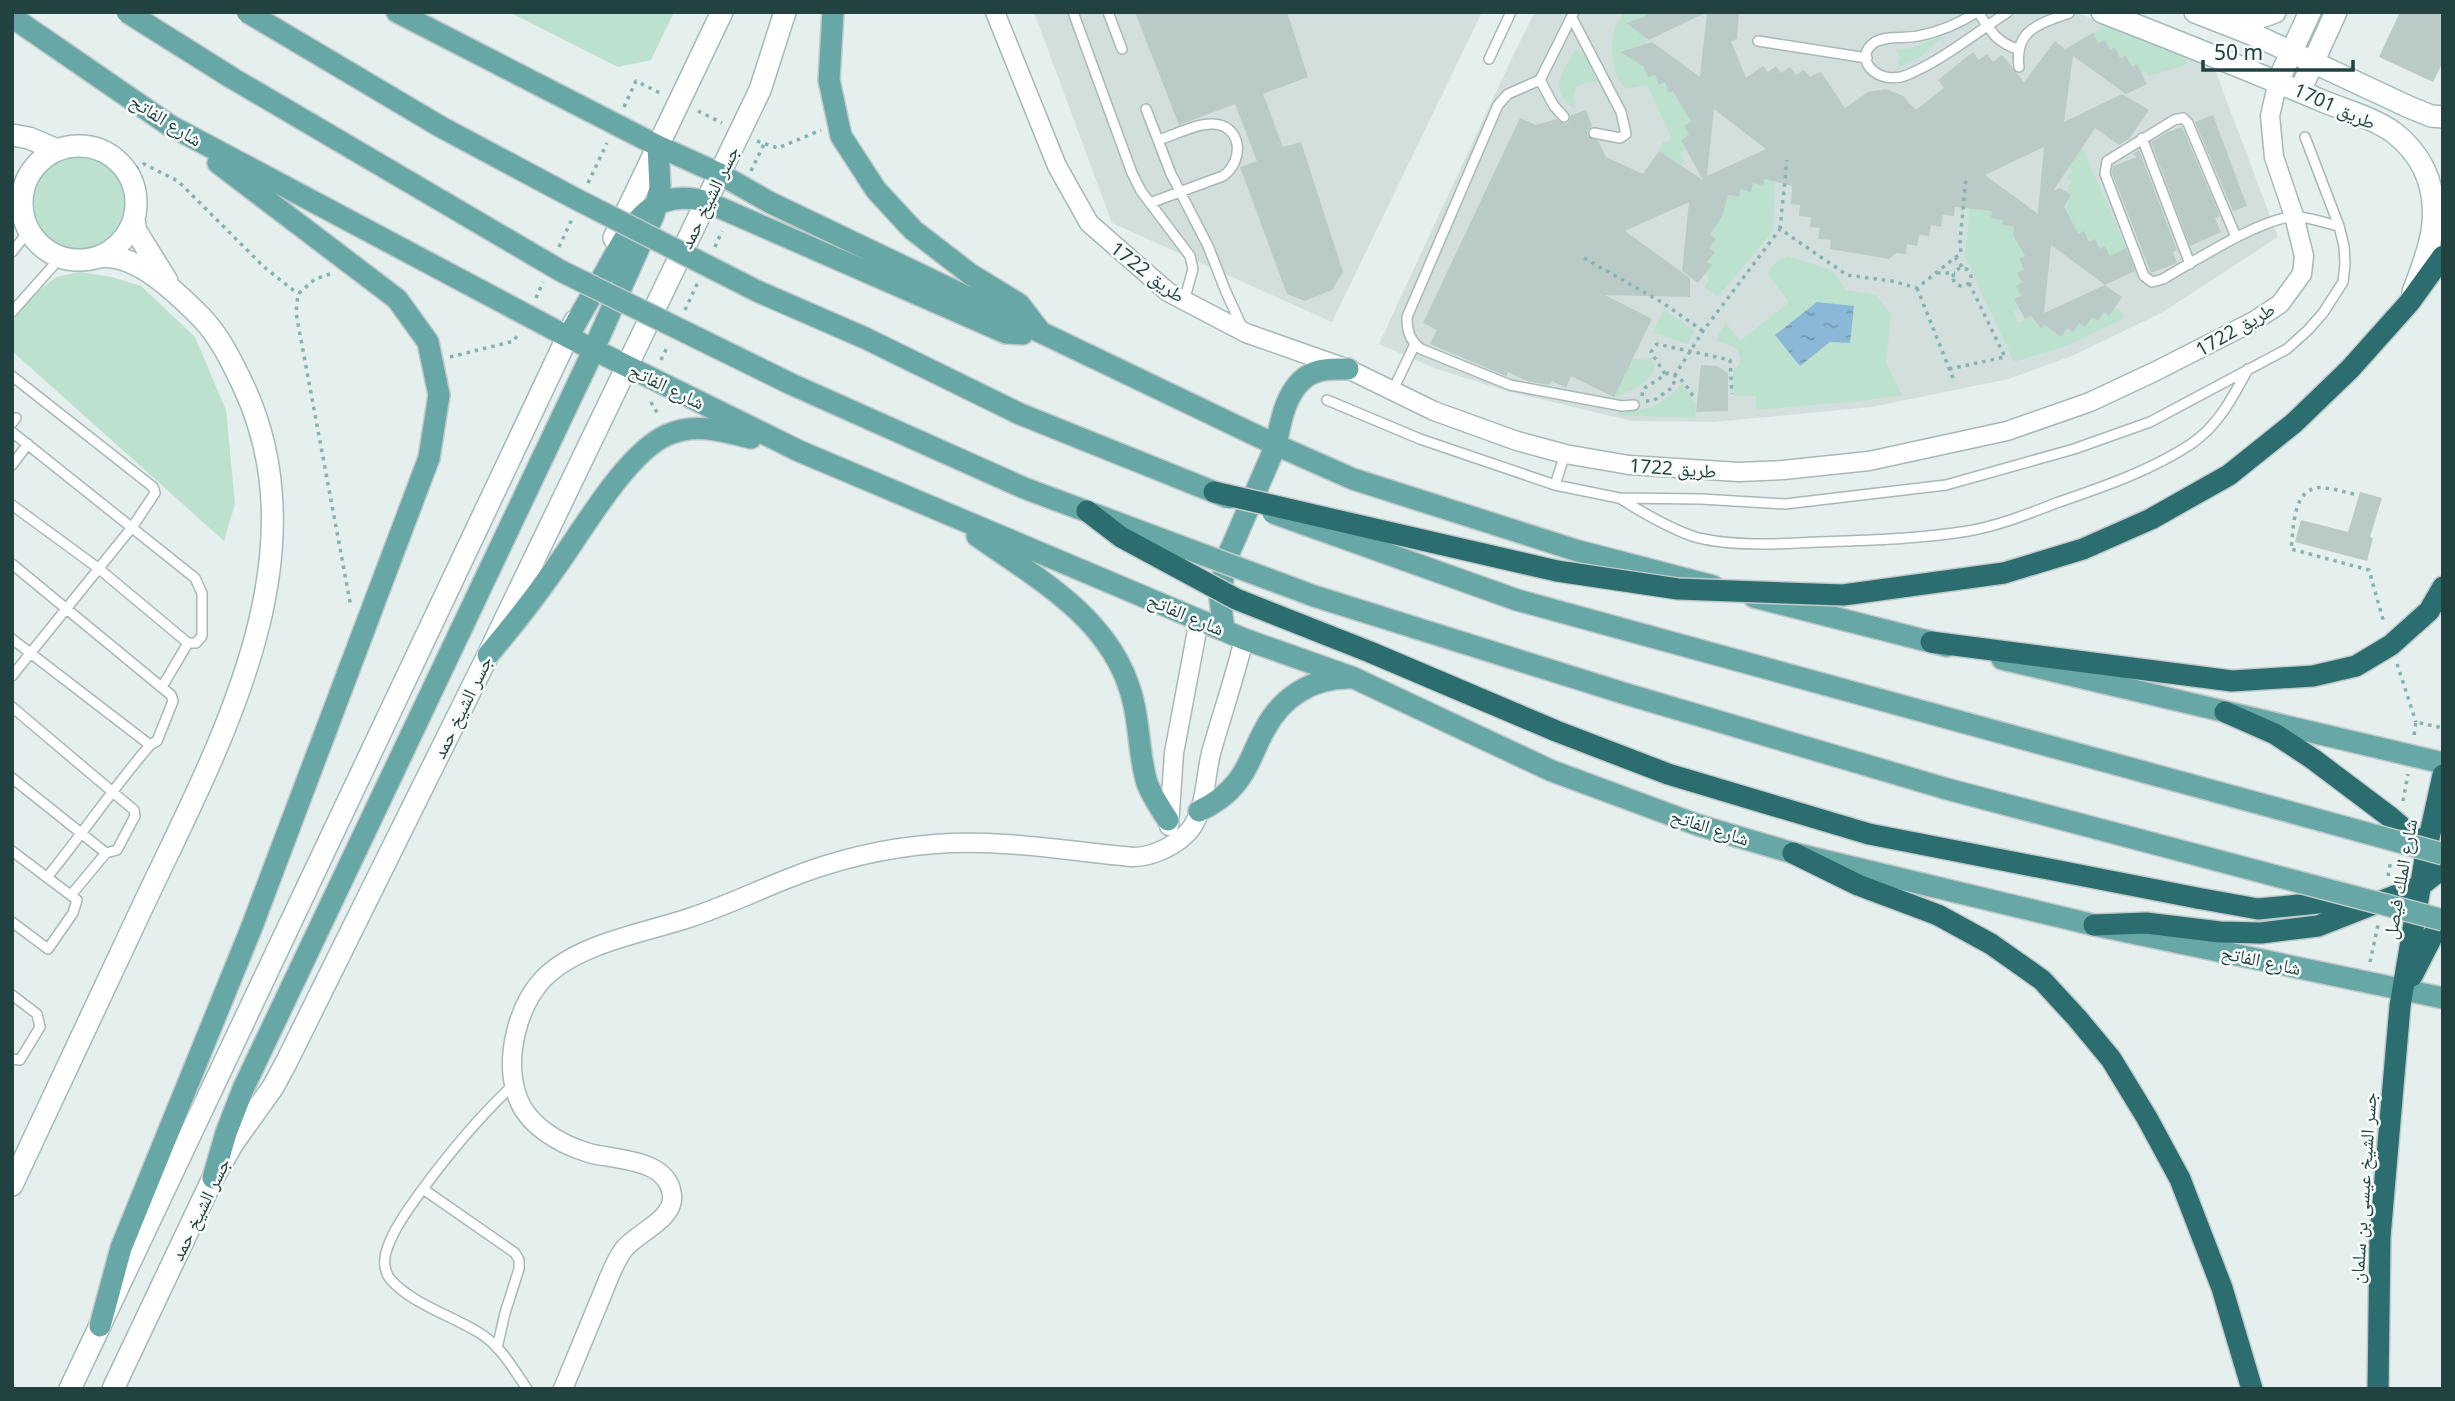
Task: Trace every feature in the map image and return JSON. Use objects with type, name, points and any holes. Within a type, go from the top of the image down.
[{"type":"highway","points":[[1214,492],[1556,571],[1678,589],[1843,595],[2004,573],[2083,549],[2151,519],[2229,475],[2294,423],[2350,369],[2409,303],[2443,256]]},
{"type":"highway","points":[[1087,511],[1121,537],[1236,598],[1556,731],[1668,774],[1869,834],[2258,909],[2395,896]]},
{"type":"highway","points":[[1931,642],[2232,681],[2324,674],[2357,666],[2390,645],[2429,611],[2443,587]]},
{"type":"highway","points":[[2094,925],[2146,923],[2220,932],[2261,933],[2318,926],[2420,886],[2443,868],[2435,851],[2314,759],[2275,734],[2225,712]]},
{"type":"highway","name":"شارع الملك فيصل","points":[[2404,990],[2420,886],[2435,851],[2443,775]]},
{"type":"highway","points":[[1793,853],[1858,885],[1938,915],[1992,944],[2042,980],[2077,1018],[2111,1059],[2180,1179],[2222,1288],[2252,1389]]},
{"type":"highway","points":[[2404,990],[2433,935],[2443,928]]},
{"type":"highway","name":"جسر الشيخ عيسى بن سلمان","points":[[2378,1389],[2380,1237],[2400,1006],[2404,990]]},
{"type":"main road","points":[[127,12],[232,78],[561,271],[815,395],[1024,488],[1314,596],[1636,697],[1947,789],[2443,920]]},
{"type":"main road","points":[[247,12],[441,127],[757,291],[865,338],[1020,414],[1214,492],[1517,600],[2435,851]]},
{"type":"main road","points":[[397,12],[658,146],[720,174],[769,202],[1042,335],[1073,346],[1276,445],[1353,479],[1576,550],[1931,642],[2443,763]]},
{"type":"main road","name":"جسر الشيخ حمد","points":[[70,1389],[722,12]]},
{"type":"main road","name":"جسر الشيخ حمد","points":[[113,1389],[213,1178],[286,1063],[488,655],[760,90],[785,12]]},
{"type":"main road","points":[[833,12],[829,80],[841,136],[876,190],[913,230],[970,274],[1019,304],[1042,335]]},
{"type":"main road","name":"طريق 1701","points":[[2102,12],[2278,81],[2393,132],[2410,148],[2423,167],[2435,212],[2433,236],[2409,303]]},
{"type":"main road","name":"طريق 1701","points":[[2195,12],[2315,62],[2409,107],[2431,116],[2443,117]]},
{"type":"main road","points":[[2226,24],[2247,22],[2275,12]]},
{"type":"main road","points":[[2278,81],[2310,12]]},
{"type":"main road","points":[[2300,91],[2336,12]]},
{"type":"main road","name":"شارع الفاتح","points":[[12,17],[169,125],[568,337],[799,451],[1244,639],[1354,678],[1552,771],[1698,825],[1793,853],[2094,925],[2443,999]]},
{"type":"main road","points":[[100,1326],[121,1248],[251,929],[429,458],[439,395],[428,342],[397,299],[169,125]]},
{"type":"main road","points":[[12,135],[29,138],[57,149]]},
{"type":"main road","points":[[12,1185],[225,730],[252,651],[267,591],[271,557],[268,470],[256,412],[228,353],[204,320],[172,289],[133,264],[112,255],[72,261],[60,258],[36,243],[28,232],[17,194],[31,170],[57,149],[73,146],[89,146],[105,151],[118,161],[128,173],[134,188],[136,231],[172,289]]},
{"type":"main road","points":[[213,1178],[243,1089],[594,350],[657,204],[661,172],[658,146]]},
{"type":"main road","points":[[568,337],[630,228],[657,204],[683,197],[707,202],[1006,333],[1042,335]]},
{"type":"main road","points":[[99,257],[114,248],[126,236],[134,220]]},
{"type":"main road","points":[[1224,630],[1220,599],[1226,561],[1276,445],[1290,394],[1309,375],[1321,370],[1348,369]]},
{"type":"main road","points":[[488,655],[533,600],[625,471],[645,449],[669,434],[690,428],[706,428],[799,451]]},
{"type":"main road","points":[[944,512],[1073,604],[1102,635],[1114,653],[1131,692],[1147,782],[1168,820]]},
{"type":"main road","points":[[1199,811],[1220,799],[1237,782],[1272,717],[1290,697],[1314,684],[1354,678]]},
{"type":"street","name":"طريق 1722","points":[[995,12],[1057,166],[1089,223],[1168,292],[1246,334],[1348,369],[1434,411],[1517,441],[1565,454],[1640,466],[1739,472],[1869,461],[2007,431],[2051,417],[2156,372],[2254,321],[2280,304],[2302,274],[2304,256],[2274,157],[2270,116],[2278,81]]},
{"type":"street","points":[[1172,844],[1168,820],[1174,753],[1199,620]]},
{"type":"street","points":[[563,1389],[615,1264],[634,1238],[663,1218],[670,1208],[672,1196],[669,1185],[661,1175],[650,1168],[631,1160],[587,1153],[537,1127],[521,1107],[514,1084],[516,1035],[526,1002],[547,976],[559,965],[590,950],[691,918],[818,868],[893,849],[932,844],[984,843],[1149,856],[1172,844],[1189,830],[1199,811],[1211,754],[1244,639]]},
{"type":"lane","points":[[1073,12],[1132,173],[1150,203],[1190,257],[1193,269],[1184,301]]},
{"type":"lane","points":[[1108,12],[1122,49]]},
{"type":"lane","points":[[1489,59],[1511,12]]},
{"type":"lane","points":[[2008,12],[1987,25],[1938,57],[1905,76],[1887,79],[1878,76],[1870,69],[1867,58],[1868,49],[1883,38],[1922,36],[1954,26],[1978,12],[1987,25],[2001,44],[2017,49]]},
{"type":"lane","points":[[2019,68],[2017,49],[2025,35],[2069,13]]},
{"type":"lane","points":[[1573,15],[1540,80],[1508,94],[1498,105],[1407,317],[1408,331],[1415,344],[1432,354],[1510,385],[1622,406],[1633,405]]},
{"type":"lane","points":[[1573,15],[1626,127],[1626,134],[1620,138],[1594,132]]},
{"type":"lane","points":[[1758,41],[1867,58]]},
{"type":"lane","points":[[1540,80],[1554,106],[1564,117]]},
{"type":"lane","points":[[1146,109],[1180,192],[1208,246],[1228,299],[1246,334]]},
{"type":"lane","points":[[2236,237],[2186,120],[2174,120],[2107,161],[2104,170],[2144,276],[2152,282],[2236,237],[2272,222],[2294,216],[2339,226]]},
{"type":"lane","points":[[1150,203],[1223,176],[1230,172],[1238,157],[1236,140],[1225,128],[1209,124],[1158,140]]},
{"type":"lane","points":[[1327,400],[1409,435],[1555,485],[1619,498],[1785,504],[1946,485],[2074,449],[2150,422],[2287,349],[2308,330],[2343,282],[2345,264],[2339,226],[2305,137]]},
{"type":"lane","points":[[2142,138],[2190,264]]},
{"type":"lane","points":[[12,252],[28,232]]},
{"type":"lane","points":[[12,312],[60,258]]},
{"type":"lane","points":[[1392,392],[1415,344]]},
{"type":"lane","points":[[1619,498],[1649,517],[1681,531],[1716,541],[1787,544],[1932,536],[1971,530],[2019,517],[2095,490],[2193,443],[2222,414],[2249,368]]},
{"type":"lane","points":[[12,376],[153,487],[155,493],[133,526],[12,676]]},
{"type":"lane","points":[[12,432],[133,526],[199,583],[202,593],[202,636],[196,643],[188,643],[98,568],[12,505]]},
{"type":"lane","points":[[12,465],[28,444]]},
{"type":"lane","points":[[1555,485],[1565,454]]},
{"type":"lane","points":[[12,564],[162,687],[171,695],[173,701],[158,741],[150,745],[112,790],[82,834],[48,876]]},
{"type":"lane","points":[[12,639],[150,745]]},
{"type":"lane","points":[[162,687],[188,643]]},
{"type":"lane","points":[[12,707],[131,806],[135,816],[117,850],[106,853],[71,895]]},
{"type":"lane","points":[[12,778],[106,853]]},
{"type":"lane","points":[[12,851],[76,900],[73,913],[48,949],[12,922]]},
{"type":"lane","points":[[12,995],[37,1014],[40,1027],[20,1060],[12,1059]]},
{"type":"lane","points":[[514,1084],[487,1110],[444,1160],[403,1217],[386,1251],[385,1268],[391,1280],[410,1295],[481,1334],[511,1364],[527,1389]]},
{"type":"lane","points":[[423,1189],[514,1253],[519,1260],[519,1269],[497,1348]]},
{"type":"path","points":[[764,144],[778,148],[838,123]]},
{"type":"path","points":[[1693,396],[1684,382],[1675,375],[1665,374],[1643,389],[1642,400],[1653,401],[1673,387],[1675,375],[1703,331],[1780,229],[1787,160]]},
{"type":"path","points":[[128,173],[144,164],[178,181],[264,267],[298,294]]},
{"type":"path","points":[[1917,288],[1961,253],[1966,178]]},
{"type":"path","points":[[1780,229],[1847,275],[1892,281],[1917,288]]},
{"type":"path","points":[[1949,369],[2005,357],[1969,283],[1971,276],[1955,257]]},
{"type":"path","points":[[1584,258],[1662,303],[1703,331]]},
{"type":"path","points":[[1937,273],[1955,273],[1963,268]]},
{"type":"path","points":[[340,271],[315,279],[298,294],[296,313],[358,644]]},
{"type":"path","points":[[1955,273],[1953,277],[1957,285],[1966,286],[1969,283]]},
{"type":"path","points":[[1917,288],[1953,378]]},
{"type":"path","points":[[433,368],[451,357],[514,341],[522,327]]},
{"type":"path","points":[[1665,374],[1651,352],[1657,344],[1730,360],[1732,394]]},
{"type":"path","points":[[650,399],[669,434]]},
{"type":"path","points":[[2354,495],[2323,487],[2306,493],[2297,504],[2291,549],[2368,570],[2416,722]]},
{"type":"shaded area","points":[[1034,12],[1482,12],[1332,322],[1112,223]]},
{"type":"shaded area","points":[[1535,12],[2076,12],[2215,70],[2278,237],[2163,312],[2072,356],[2008,379],[1871,407],[1714,422],[1632,421],[1510,392],[1437,369],[1379,344]]},
{"type":"green space","points":[[509,12],[674,12],[651,60],[618,67]]},
{"type":"green space","points":[[1624,12],[1647,12],[1644,17],[1627,24],[1647,38],[1645,44],[1621,52],[1643,66],[1648,77],[1655,75],[1659,84],[1665,82],[1676,90],[1691,122],[1684,126],[1689,135],[1686,149],[1680,153],[1684,161],[1679,164],[1659,151],[1663,142],[1668,142],[1671,136],[1647,85],[1626,89],[1615,69],[1612,43],[1615,28]]},
{"type":"green space","points":[[2108,25],[2185,57],[2187,64],[2149,76],[2146,71],[2141,74],[2137,64],[2132,67],[2126,55],[2120,58],[2115,48],[2110,50],[2105,40],[2098,43],[2093,33]]},
{"type":"green space","points":[[1945,35],[1920,57],[1897,68],[1900,57],[1896,50],[1912,48]]},
{"type":"green space","points":[[1575,50],[1587,58],[1597,82],[1585,82],[1576,87],[1573,96],[1576,109],[1567,102],[1559,88],[1562,74]]},
{"type":"green space","points":[[2082,147],[2132,261],[2126,262],[2110,256],[2105,246],[2100,249],[2095,239],[2089,242],[2084,232],[2078,234],[2062,218],[2068,209],[2064,206],[2070,195],[2066,192],[2072,181],[2067,178],[2072,169],[2052,156]]},
{"type":"green space","points":[[78,155],[105,163],[119,177],[127,204],[119,231],[105,245],[78,253],[51,245],[37,231],[29,204],[37,177],[51,163]]},
{"type":"green space","points":[[1765,179],[1775,181],[1773,231],[1718,297],[1704,287],[1710,279],[1704,274],[1711,265],[1707,262],[1714,252],[1709,248],[1716,239],[1710,234],[1728,195],[1739,197],[1741,189],[1751,191],[1753,183],[1763,186]]},
{"type":"green space","points":[[1970,202],[1982,204],[1981,210],[1992,211],[1991,218],[2003,220],[2002,225],[2014,227],[2025,256],[2019,260],[2024,269],[2017,273],[2022,282],[2016,286],[2021,296],[2015,299],[2019,308],[2013,312],[2018,323],[2031,316],[2061,337],[2067,328],[2073,332],[2079,323],[2092,317],[2098,321],[2104,312],[2109,316],[2115,307],[2121,311],[2124,318],[2066,346],[2014,362],[1965,257]]},
{"type":"green space","points":[[1788,256],[1832,270],[1846,290],[1876,295],[1891,315],[1886,363],[1902,395],[1756,410],[1756,396],[1734,396],[1733,371],[1740,364],[1739,353],[1730,345],[1715,341],[1726,323],[1740,341],[1789,302],[1767,273],[1777,261]]},
{"type":"green space","points":[[80,272],[112,277],[141,286],[195,337],[226,410],[235,504],[224,541],[12,351],[13,320],[36,293],[56,277]]},
{"type":"green space","points":[[1664,309],[1695,331],[1687,344],[1653,332]]},
{"type":"green space","points":[[1650,358],[1655,365],[1645,382],[1614,397],[1632,359]]},
{"type":"green space","points":[[1682,384],[1696,403],[1695,418],[1618,415],[1619,410],[1654,406]]},
{"type":"water","points":[[1817,302],[1854,306],[1850,343],[1830,342],[1800,366],[1775,335]]},
{"type":"building","points":[[1135,12],[1287,12],[1308,77],[1263,94],[1283,147],[1301,142],[1343,272],[1332,290],[1305,301],[1287,294],[1240,167],[1257,161],[1235,104],[1179,125]]},
{"type":"building","points":[[1647,12],[1707,12],[1649,40],[1626,23],[1644,17]]},
{"type":"building","points":[[1707,12],[1739,12],[1737,39],[1731,41],[1746,78],[1763,66],[1768,72],[1776,66],[1781,73],[1790,67],[1796,75],[1804,70],[1810,77],[1821,72],[1845,108],[1868,92],[1886,89],[1903,96],[1916,110],[1944,88],[1938,80],[1973,52],[1979,60],[1987,54],[1993,62],[2002,55],[2024,82],[2055,41],[2065,49],[2093,33],[2098,43],[2105,40],[2110,50],[2115,47],[2120,58],[2126,55],[2132,67],[2137,64],[2147,84],[2126,94],[2073,56],[2064,122],[2122,94],[2149,110],[2129,139],[2119,145],[2095,128],[2053,191],[2060,188],[2071,195],[2064,206],[2078,234],[2084,231],[2089,242],[2095,239],[2100,249],[2105,246],[2110,256],[2126,248],[2135,271],[2105,285],[2122,297],[2109,316],[2104,312],[2098,321],[2092,317],[2085,327],[2079,323],[2073,332],[2067,328],[2061,337],[2043,324],[2042,329],[2031,316],[2025,319],[2014,299],[2021,296],[2016,286],[2022,282],[2017,273],[2024,269],[2019,259],[2025,256],[2013,235],[2014,227],[2002,225],[2003,220],[1991,218],[1992,211],[1955,207],[1954,216],[1943,215],[1941,227],[1931,225],[1929,236],[1919,235],[1917,246],[1907,244],[1906,254],[1896,253],[1889,259],[1830,249],[1831,240],[1818,239],[1820,228],[1810,227],[1811,217],[1799,216],[1800,205],[1791,204],[1792,186],[1765,179],[1763,186],[1753,183],[1751,192],[1741,189],[1739,197],[1728,195],[1722,217],[1710,234],[1716,239],[1709,248],[1715,252],[1707,262],[1712,265],[1698,283],[1682,271],[1689,202],[1625,231],[1690,278],[1690,297],[1605,295],[1652,319],[1614,397],[1571,376],[1566,388],[1552,381],[1550,385],[1527,381],[1508,372],[1506,376],[1430,344],[1437,330],[1423,323],[1520,118],[1536,125],[1556,119],[1565,124],[1569,122],[1571,115],[1586,110],[1592,126],[1587,131],[1588,136],[1598,141],[1606,157],[1643,174],[1659,151],[1703,180],[1681,140],[1689,135],[1684,126],[1691,122],[1673,91],[1669,93],[1665,82],[1659,85],[1655,75],[1648,77],[1643,66],[1620,52],[1652,42],[1700,77]],"holes":[[[1714,109],[1766,149],[1707,176]],[[2044,147],[2038,212],[2038,214],[1985,175]],[[2051,245],[2105,285],[2044,313]]]},
{"type":"building","points":[[2400,12],[2443,12],[2443,62],[2433,82],[2379,57]]},
{"type":"building","points":[[2213,115],[2247,206],[2233,211],[2195,122]]},
{"type":"building","points":[[2182,127],[2220,216],[2215,218],[2221,232],[2190,246],[2151,142]]},
{"type":"building","points":[[2139,150],[2177,250],[2173,252],[2177,263],[2151,273],[2112,173],[2113,166],[2137,157],[2132,154]]},
{"type":"building","points":[[1701,365],[1717,366],[1728,373],[1728,411],[1696,412]]},
{"type":"building","points":[[2360,492],[2382,498],[2370,537],[2373,538],[2367,561],[2295,542],[2301,520],[2348,532]]}]
